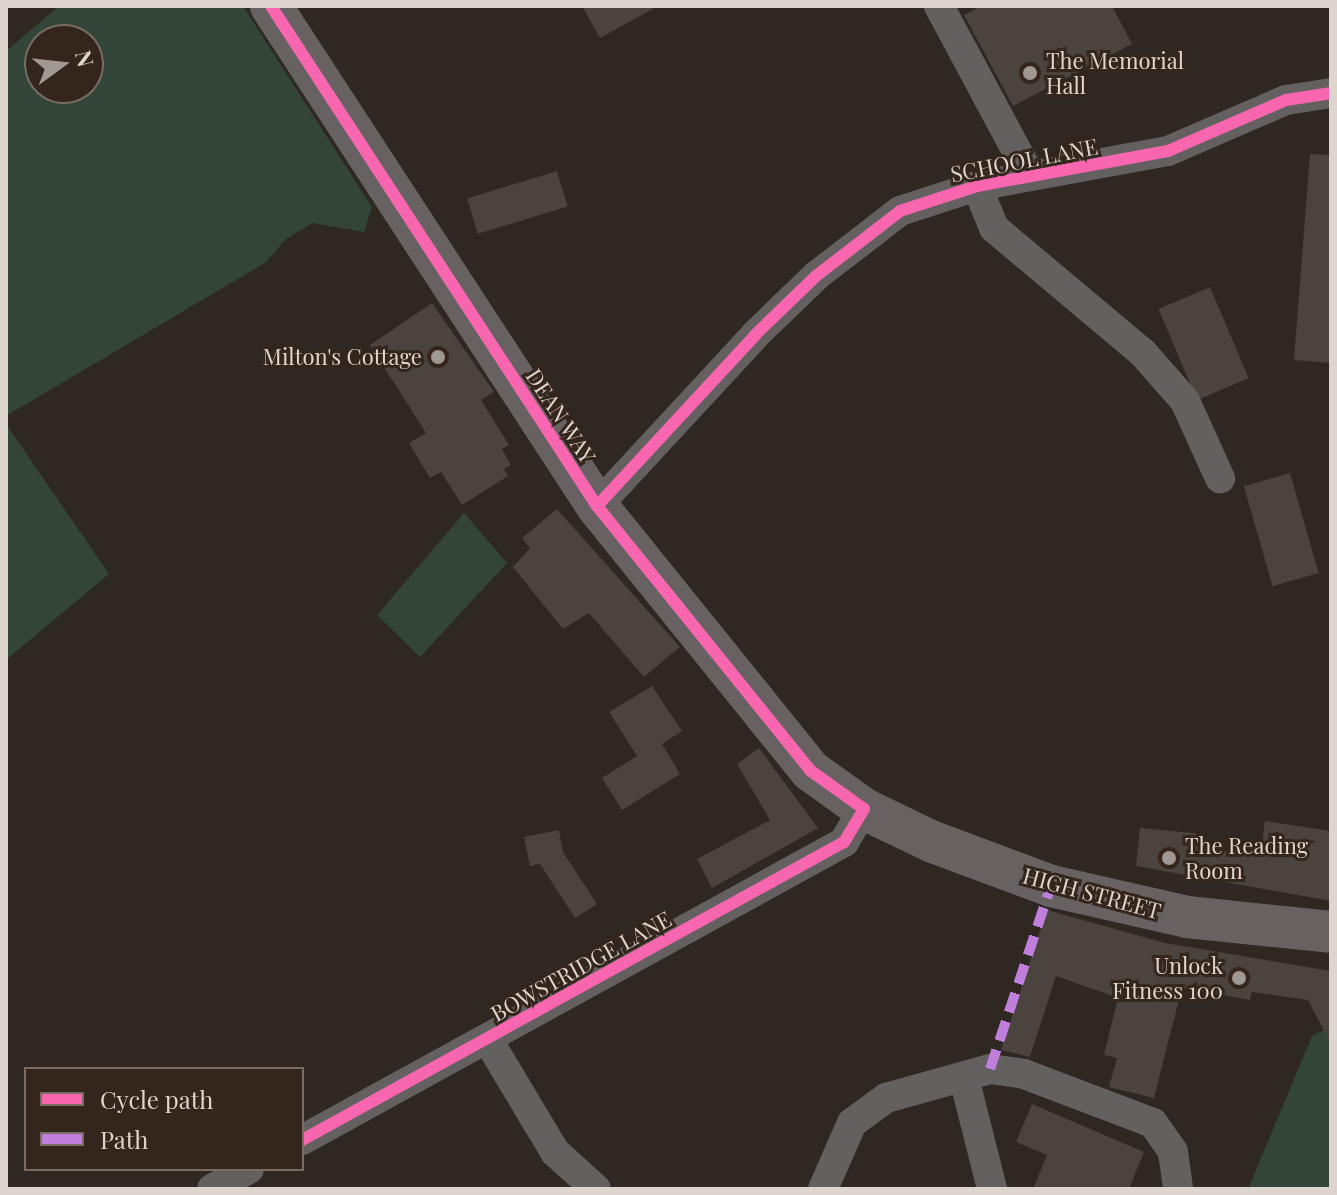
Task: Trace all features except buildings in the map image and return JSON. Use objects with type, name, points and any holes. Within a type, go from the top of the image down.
[{"type":"street","name":"DEAN WAY","points":[[271,6],[597,506],[811,771],[864,809]]},
{"type":"street","points":[[939,6],[1030,176]]},
{"type":"street","name":"SCHOOL LANE","points":[[597,506],[816,276],[900,211],[977,186],[1168,151],[1286,100],[1331,93]]},
{"type":"street","points":[[977,186],[994,228],[1143,353],[1185,401],[1220,478]]},
{"type":"street","name":"HIGH STREET","points":[[864,809],[933,842],[1064,890],[1187,917],[1331,932]]},
{"type":"street","name":"BOWSTRIDGE LANE","points":[[304,1139],[844,842],[864,809]]},
{"type":"street","points":[[488,1040],[531,1119],[585,1186]]},
{"type":"street","points":[[823,1189],[852,1123],[886,1098],[990,1069],[1024,1074],[1153,1123],[1173,1152],[1178,1189]]},
{"type":"street","points":[[964,1078],[992,1189]]},
{"type":"street","points":[[212,1189],[245,1171]]},
{"type":"green space","points":[[59,6],[243,6],[372,207],[364,232],[313,223],[286,239],[265,263],[6,416],[6,51],[24,36],[24,104],[104,104],[104,24],[38,24]]},
{"type":"green space","points":[[6,424],[109,574],[6,660]]},
{"type":"green space","points":[[464,513],[507,563],[420,657],[377,615]]},
{"type":"green space","points":[[1331,1026],[1331,1189],[1248,1189],[1312,1036]]},
{"type":"marked path","points":[[990,1069],[1051,886]]},
{"type":"cycle path","points":[[271,6],[597,506],[811,771],[864,809],[844,842],[304,1139]]},
{"type":"cycle path","points":[[597,506],[756,334],[816,276],[900,211],[977,186],[1168,151],[1286,100],[1331,93]]},
{"type":"place","name":"The Memorial Hall","points":[[1030,73]]},
{"type":"place","name":"Milton's Cottage","points":[[438,357]]},
{"type":"place","name":"The Reading Room","points":[[1169,858]]},
{"type":"place","name":"Unlock Fitness 100","points":[[1239,978]]}]
